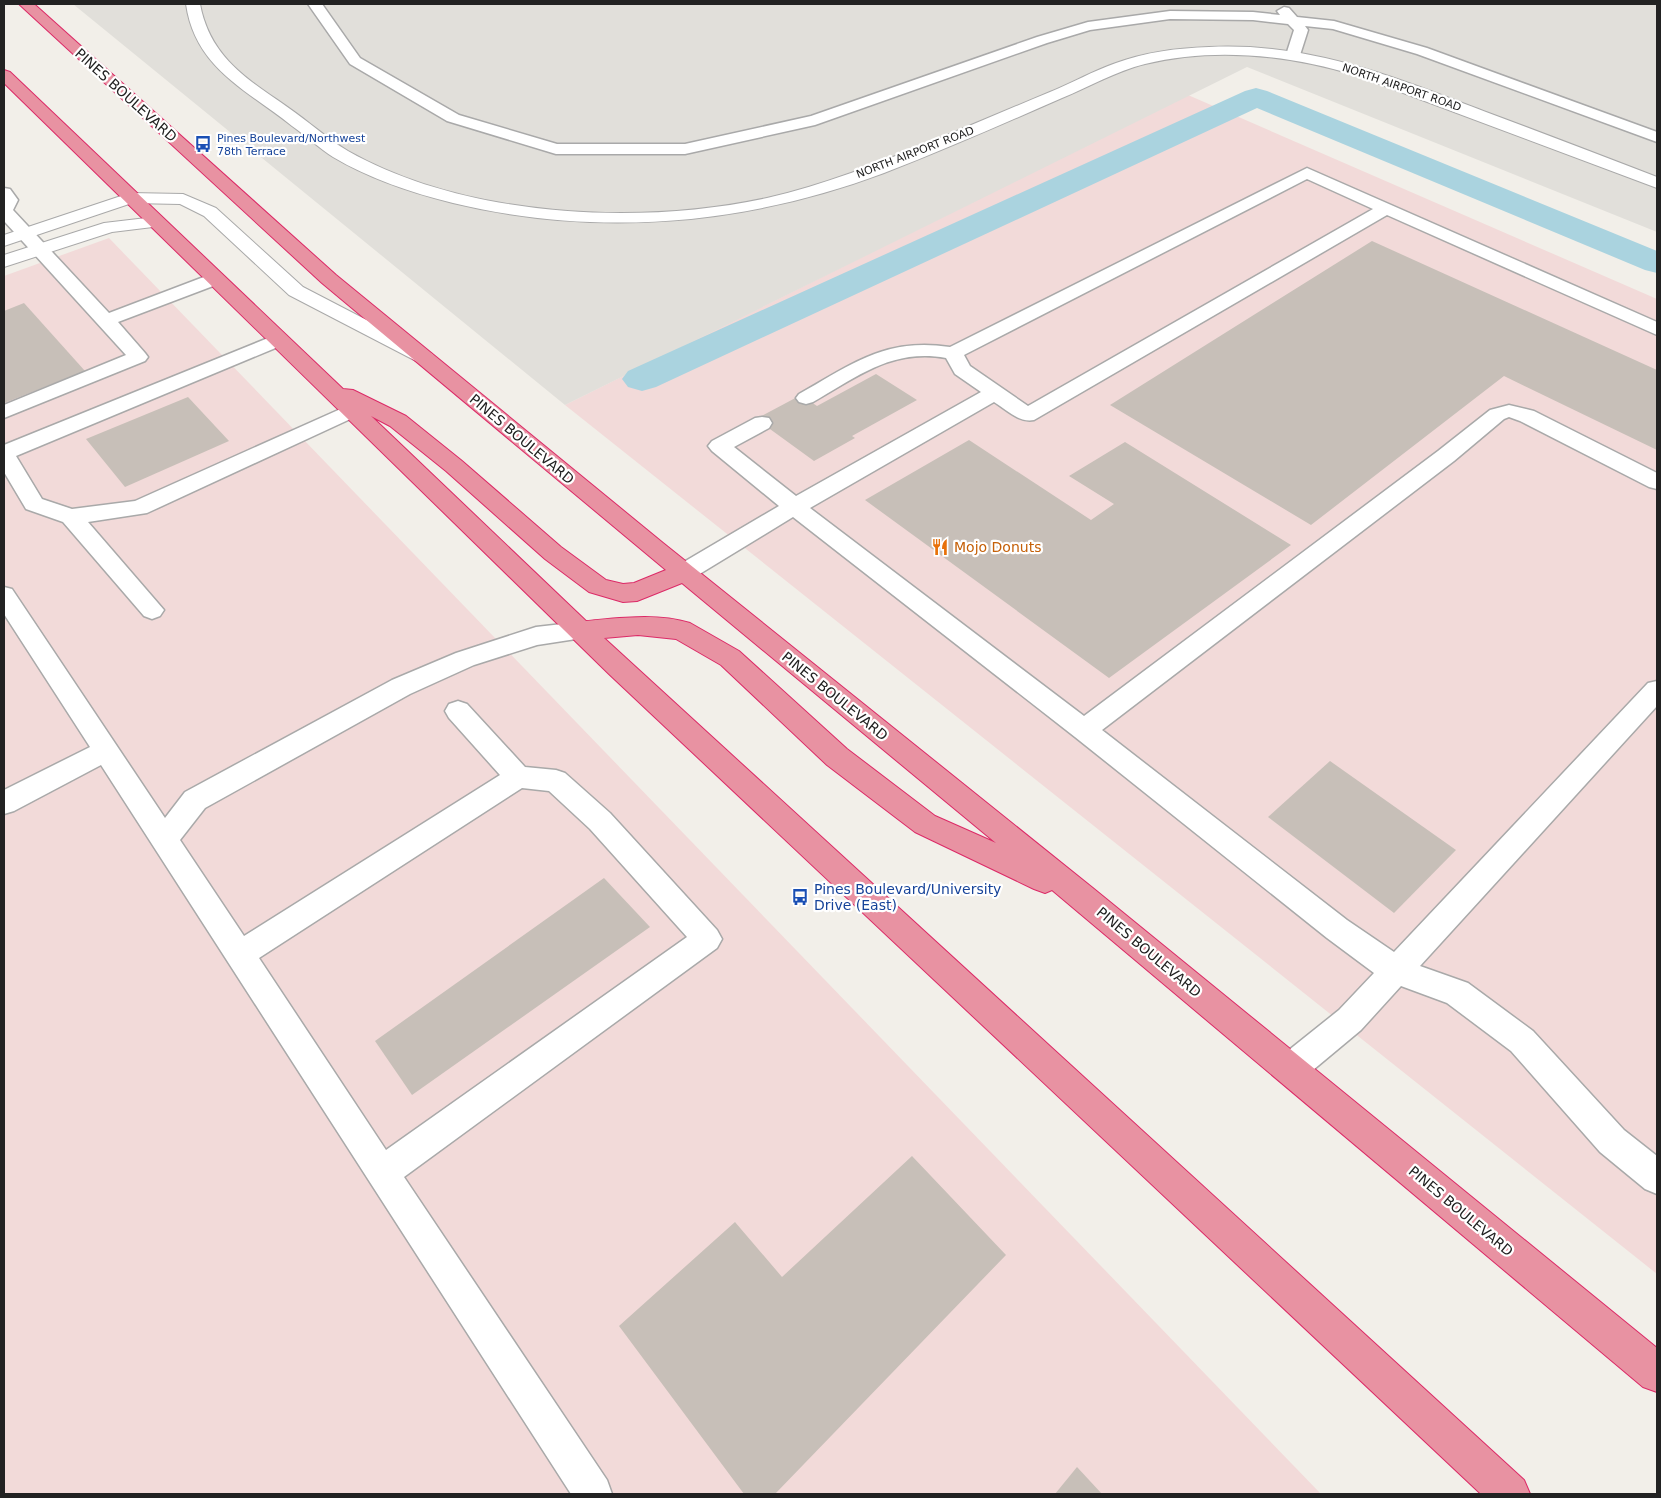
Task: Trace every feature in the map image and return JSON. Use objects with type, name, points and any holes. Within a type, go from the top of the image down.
[{"type":"highway","name":"PINES BOULEVARD","points":[[26,4],[322,272],[655,549],[1083,898],[1657,1373]]},
{"type":"highway","points":[[4,75],[580,630],[1502,1492]]},
{"type":"highway","points":[[326,386],[398,421],[454,466],[553,553],[598,586],[623,593],[637,592],[685,572]]},
{"type":"highway","points":[[580,630],[638,626],[681,630],[730,658],[838,757],[925,824],[1083,898]]},
{"type":"street","name":"NORTH AIRPORT ROAD","points":[[193,4],[192,9],[200,37],[216,59],[340,155],[379,174],[457,200],[558,216],[662,216],[731,209],[789,197],[893,163],[1134,62],[1180,53],[1248,50],[1293,55],[1334,63],[1391,81],[1657,183]]},
{"type":"street","points":[[4,241],[130,198],[183,199],[210,212],[296,291],[428,360]]},
{"type":"street","points":[[4,261],[110,227],[155,222]]},
{"type":"lane","points":[[315,4],[355,61],[453,118],[556,149],[685,149],[815,120],[1042,40],[1088,26],[1170,15],[1253,16],[1334,26],[1422,51],[1657,137]]},
{"type":"lane","points":[[1278,4],[1301,30],[1293,55]]},
{"type":"lane","points":[[806,398],[891,354],[922,349],[954,353],[1306,173],[1657,328]]},
{"type":"lane","points":[[4,193],[10,200],[4,211],[23,234],[107,320],[138,357],[4,412]]},
{"type":"lane","points":[[954,353],[962,370],[1027,415],[1385,209]]},
{"type":"lane","points":[[107,320],[215,279]]},
{"type":"lane","points":[[278,340],[4,454],[34,504],[71,517],[139,508],[352,411]]},
{"type":"lane","points":[[685,572],[794,507],[995,393]]},
{"type":"lane","points":[[1084,730],[1446,456],[1498,414],[1509,411],[1527,416],[1657,482]]},
{"type":"lane","points":[[762,423],[719,446],[794,507],[1084,730],[1337,929],[1396,971],[1457,993],[1522,1041],[1612,1142],[1657,1177]]},
{"type":"lane","points":[[71,517],[152,610]]},
{"type":"lane","points":[[4,596],[593,1494]]},
{"type":"lane","points":[[164,839],[194,800],[400,687],[465,659],[536,636],[580,630]]},
{"type":"lane","points":[[1290,1069],[1350,1020],[1657,690]]},
{"type":"lane","points":[[458,711],[518,777]]},
{"type":"lane","points":[[4,803],[105,750]]},
{"type":"lane","points":[[239,955],[518,777],[556,781],[600,821],[707,939],[382,1173]]},
{"type":"shaded area","points":[[73,4],[1657,4],[1657,232],[1247,67],[565,405]]},
{"type":"shaded area","points":[[1188,95],[1657,299],[1657,1274],[565,405]]},
{"type":"shaded area","points":[[109,238],[1321,1494],[4,1494],[4,276]]},
{"type":"building","points":[[1372,241],[1657,370],[1657,450],[1504,376],[1311,525],[1110,405]]},
{"type":"building","points":[[24,303],[85,371],[4,403],[4,311]]},
{"type":"building","points":[[876,374],[917,400],[852,436],[855,438],[814,461],[756,419],[801,395],[817,406]]},
{"type":"building","points":[[188,397],[229,441],[125,487],[86,439]]},
{"type":"building","points":[[969,440],[1091,520],[1114,504],[1069,476],[1125,442],[1291,545],[1109,678],[865,500]]},
{"type":"building","points":[[1330,761],[1456,850],[1394,913],[1268,817]]},
{"type":"building","points":[[604,878],[650,927],[412,1095],[375,1041]]},
{"type":"building","points":[[912,1156],[1006,1255],[775,1494],[744,1494],[619,1326],[735,1222],[782,1277]]},
{"type":"building","points":[[1077,1467],[1102,1494],[1055,1494]]},
{"type":"waterway","points":[[642,379],[1256,97],[1657,263]]},
{"type":"place","name":"Pines Boulevard/Northwest 78th Terrace","points":[[203,144]]},
{"type":"place","name":"Mojo Donuts","points":[[940,547]]},
{"type":"place","name":"Pines Boulevard/University Drive (East)","points":[[800,897]]}]
